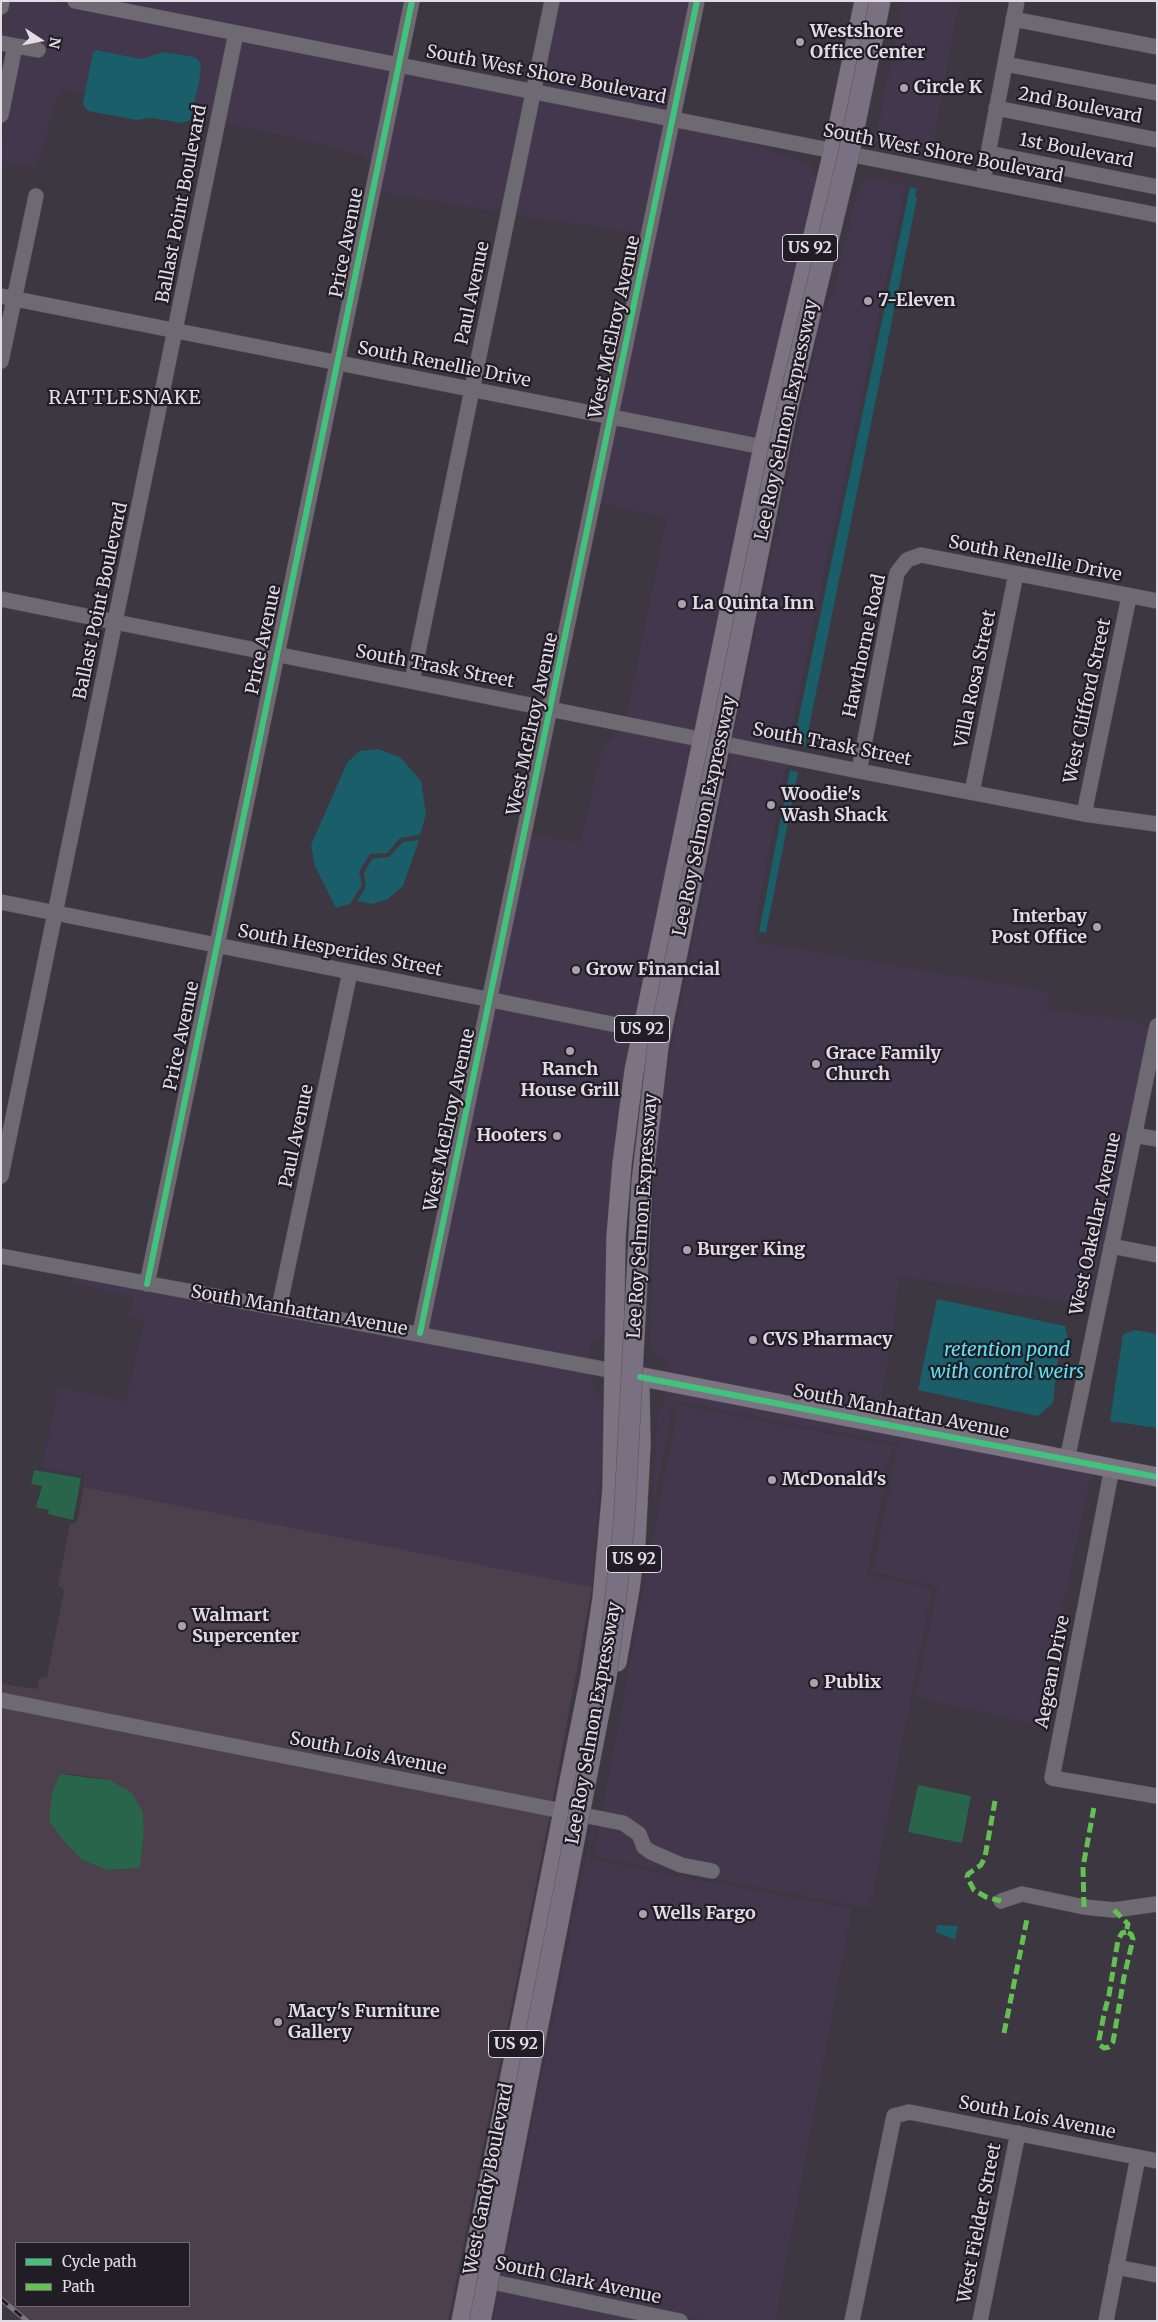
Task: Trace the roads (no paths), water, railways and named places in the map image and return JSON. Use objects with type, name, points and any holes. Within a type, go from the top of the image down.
[{"type":"highway","name":"Lee Roy Selmon Expressway","points":[[469,2321],[602,1637],[614,1523],[632,1172],[647,1044],[775,407],[834,154],[865,1]]},
{"type":"highway","name":"Lee Roy Selmon Expressway","points":[[480,2321],[606,1676],[624,1524],[643,1163],[658,1046],[788,410],[848,157],[880,1]]},
{"type":"main road","name":"West Gandy Boulevard","points":[[461,2321],[590,1677],[602,1599],[612,1489],[616,1237],[630,1099],[642,1030],[763,448],[833,151],[865,1]]},
{"type":"main road","name":"West Gandy Boulevard","points":[[486,2321],[618,1656],[636,1541],[641,1445],[640,1377],[644,1221],[648,1159],[656,1088],[786,452],[808,350],[855,155],[886,1]]},
{"type":"main road","points":[[773,406],[780,447],[786,452]]},
{"type":"main road","points":[[758,588],[757,571],[776,475],[774,462],[763,448]]},
{"type":"main road","points":[[726,743],[714,728],[714,711],[735,616],[732,594]]},
{"type":"main road","points":[[702,738],[714,747],[717,763],[699,851],[702,861]]},
{"type":"main road","points":[[656,1088],[648,1077],[646,1065],[666,959],[665,918]]},
{"type":"main road","points":[[630,1099],[632,1126],[624,1228],[624,1338],[630,1363],[640,1377]]},
{"type":"main road","points":[[614,1371],[626,1383],[632,1397],[633,1410],[629,1524],[631,1541],[615,1645],[618,1656]]},
{"type":"main road","name":"South Manhattan Avenue","points":[[614,1371],[1157,1477]]},
{"type":"main road","points":[[586,1817],[575,1799],[575,1777],[592,1691],[590,1677]]},
{"type":"main road","points":[[529,2104],[526,2091],[575,1844],[573,1827],[563,1811]]},
{"type":"main road","points":[[493,2283],[480,2262],[501,2157],[498,2134]]},
{"type":"main road","points":[[469,2277],[486,2290],[480,2321]]},
{"type":"street","points":[[1,7],[2,1]]},
{"type":"street","name":"South West Shore Boulevard","points":[[75,1],[1157,215]]},
{"type":"street","name":"Price Avenue","points":[[147,1284],[412,1]]},
{"type":"street","name":"Paul Avenue","points":[[412,681],[552,1]]},
{"type":"street","name":"West McElroy Avenue","points":[[420,1333],[491,1000],[697,1]]},
{"type":"street","points":[[983,180],[1017,1]]},
{"type":"street","points":[[1013,19],[1157,47]]},
{"type":"street","name":"Ballast Point Boulevard","points":[[1,1176],[236,33]]},
{"type":"street","points":[[1,115],[8,45],[38,50]]},
{"type":"street","points":[[1005,64],[1157,93]]},
{"type":"street","name":"2nd Boulevard","points":[[996,108],[1157,140]]},
{"type":"street","name":"1st Boulevard","points":[[988,153],[1157,187]]},
{"type":"street","points":[[1,361],[8,297],[36,196]]},
{"type":"street","name":"South Renellie Drive","points":[[8,297],[763,448]]},
{"type":"street","name":"South Renellie Drive","points":[[906,560],[921,555],[1157,601]]},
{"type":"street","name":"Hawthorne Road","points":[[859,770],[897,573],[906,560]]},
{"type":"street","name":"Villa Rosa Street","points":[[972,792],[1016,574]]},
{"type":"street","name":"West Clifford Street","points":[[1084,814],[1129,596]]},
{"type":"street","name":"South Trask Street","points":[[1,599],[1084,814],[1157,824]]},
{"type":"street","name":"South Hesperides Street","points":[[1,902],[642,1030]]},
{"type":"street","name":"Paul Avenue","points":[[280,1308],[350,972]]},
{"type":"street","name":"West Oakellar Avenue","points":[[1067,1460],[1157,1026]]},
{"type":"street","points":[[1134,1134],[1157,1139]]},
{"type":"street","points":[[1111,1246],[1157,1255]]},
{"type":"street","name":"South Manhattan Avenue","points":[[1,1256],[420,1333],[614,1371]]},
{"type":"street","name":"Aegean Drive","points":[[1112,1468],[1052,1778],[1157,1796]]},
{"type":"street","name":"South Lois Avenue","points":[[1,1700],[623,1823],[639,1834],[644,1847],[651,1852],[681,1865],[712,1871]]},
{"type":"street","points":[[1001,1901],[1022,1894],[1084,1907],[1114,1910],[1157,1904]]},
{"type":"street","name":"South Lois Avenue","points":[[852,2321],[894,2116],[909,2112],[1157,2161]]},
{"type":"street","name":"West Fielder Street","points":[[980,2321],[1018,2133]]},
{"type":"street","points":[[1106,2321],[1138,2158]]},
{"type":"street","points":[[1116,2267],[1157,2275]]},
{"type":"street","name":"South Clark Avenue","points":[[469,2277],[680,2321]]},
{"type":"water","points":[[96,50],[142,59],[163,52],[194,57],[201,64],[199,83],[190,120],[182,123],[152,118],[136,120],[88,111],[84,107],[83,102],[93,53]]},
{"type":"water","points":[[910,187],[917,189],[915,196],[917,198],[805,747],[793,745]]},
{"type":"water","points":[[378,749],[400,757],[421,781],[426,814],[420,835],[400,838],[387,853],[370,854],[359,872],[362,885],[350,904],[336,908],[315,866],[311,845],[347,763],[359,751]]},
{"type":"water","points":[[790,770],[798,772],[766,933],[759,932]]},
{"type":"water","points":[[419,840],[403,886],[388,899],[372,904],[357,901],[366,887],[364,873],[373,858],[389,857],[403,842]]},
{"type":"water","name":"retention pond with control weirs","points":[[937,1299],[1065,1326],[1069,1344],[1058,1358],[1053,1403],[1038,1416],[918,1390]]},
{"type":"water","points":[[1135,1330],[1157,1334],[1157,1428],[1110,1421],[1123,1334]]},
{"type":"water","points":[[937,1925],[958,1926],[955,1940],[936,1932]]},
{"type":"railway","points":[[1,2299],[27,2321]]},
{"type":"place","name":"Westshore Office Center","points":[[800,42]]},
{"type":"place","name":"Circle K","points":[[904,88]]},
{"type":"place","name":"7-Eleven","points":[[868,301]]},
{"type":"place","name":"La Quinta Inn","points":[[682,604]]},
{"type":"place","name":"Woodie's Wash Shack","points":[[771,805]]},
{"type":"place","name":"Interbay Post Office","points":[[1097,927]]},
{"type":"place","name":"Grow Financial","points":[[576,970]]},
{"type":"place","name":"Ranch House Grill","points":[[570,1051]]},
{"type":"place","name":"Grace Family Church","points":[[816,1064]]},
{"type":"place","name":"Hooters","points":[[557,1136]]},
{"type":"place","name":"Burger King","points":[[687,1250]]},
{"type":"place","name":"CVS Pharmacy","points":[[753,1340]]},
{"type":"place","name":"McDonald's","points":[[772,1480]]},
{"type":"place","name":"Walmart Supercenter","points":[[182,1626]]},
{"type":"place","name":"Publix","points":[[814,1683]]},
{"type":"place","name":"Wells Fargo","points":[[643,1914]]},
{"type":"place","name":"Macy's Furniture Gallery","points":[[278,2022]]},
{"type":"district","name":"RATTLESNAKE","points":[[125,399]]}]
